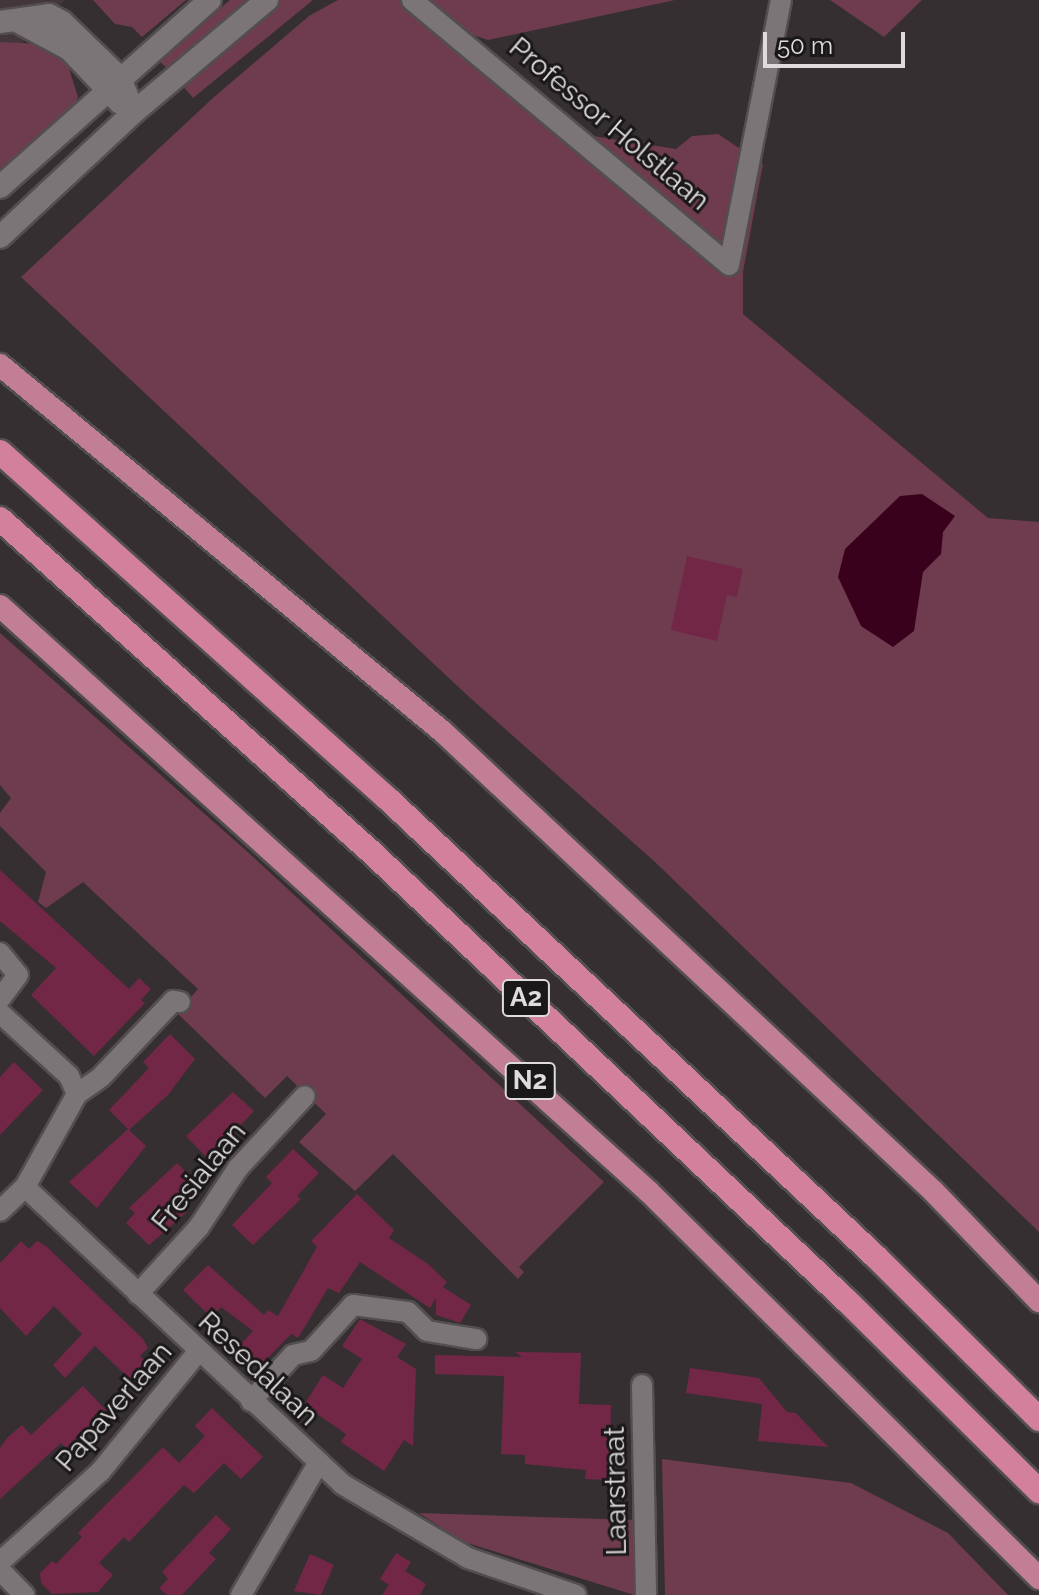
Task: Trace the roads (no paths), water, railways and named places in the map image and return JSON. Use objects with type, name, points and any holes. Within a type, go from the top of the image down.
[{"type":"highway","points":[[0,365],[443,732],[921,1180],[1039,1301]]},
{"type":"highway","name":"A2","points":[[0,452],[388,799],[876,1257],[1039,1419]]},
{"type":"highway","name":"A2","points":[[0,519],[368,849],[846,1300],[1039,1491]]},
{"type":"highway","name":"N2","points":[[0,606],[627,1171],[1039,1578]]},
{"type":"main road","points":[[0,187],[210,0]]},
{"type":"main road","points":[[0,237],[134,112],[267,0]]},
{"type":"main road","points":[[8,21],[49,15],[62,22],[134,112]]},
{"type":"street","name":"Professor Holstlaan","points":[[412,0],[729,265],[781,0]]},
{"type":"street","points":[[0,953],[18,975],[0,999]]},
{"type":"street","points":[[0,1211],[25,1187],[77,1094],[101,1077],[173,1001],[180,1002]]},
{"type":"street","points":[[0,1013],[69,1076],[77,1094]]},
{"type":"street","name":"Fresialaan","points":[[138,1294],[199,1227],[238,1168],[305,1096]]},
{"type":"street","name":"Resedalaan","points":[[25,1187],[342,1484],[468,1558],[576,1595]]},
{"type":"street","points":[[251,1401],[293,1355],[311,1351],[353,1305],[408,1312],[427,1331],[476,1339]]},
{"type":"street","name":"Papaverlaan","points":[[0,1562],[100,1472],[198,1352]]},
{"type":"street","name":"Laarstraat","points":[[642,1385],[646,1595]]},
{"type":"street","points":[[241,1595],[318,1464]]},
{"type":"street","points":[[0,1570],[24,1595]]}]
